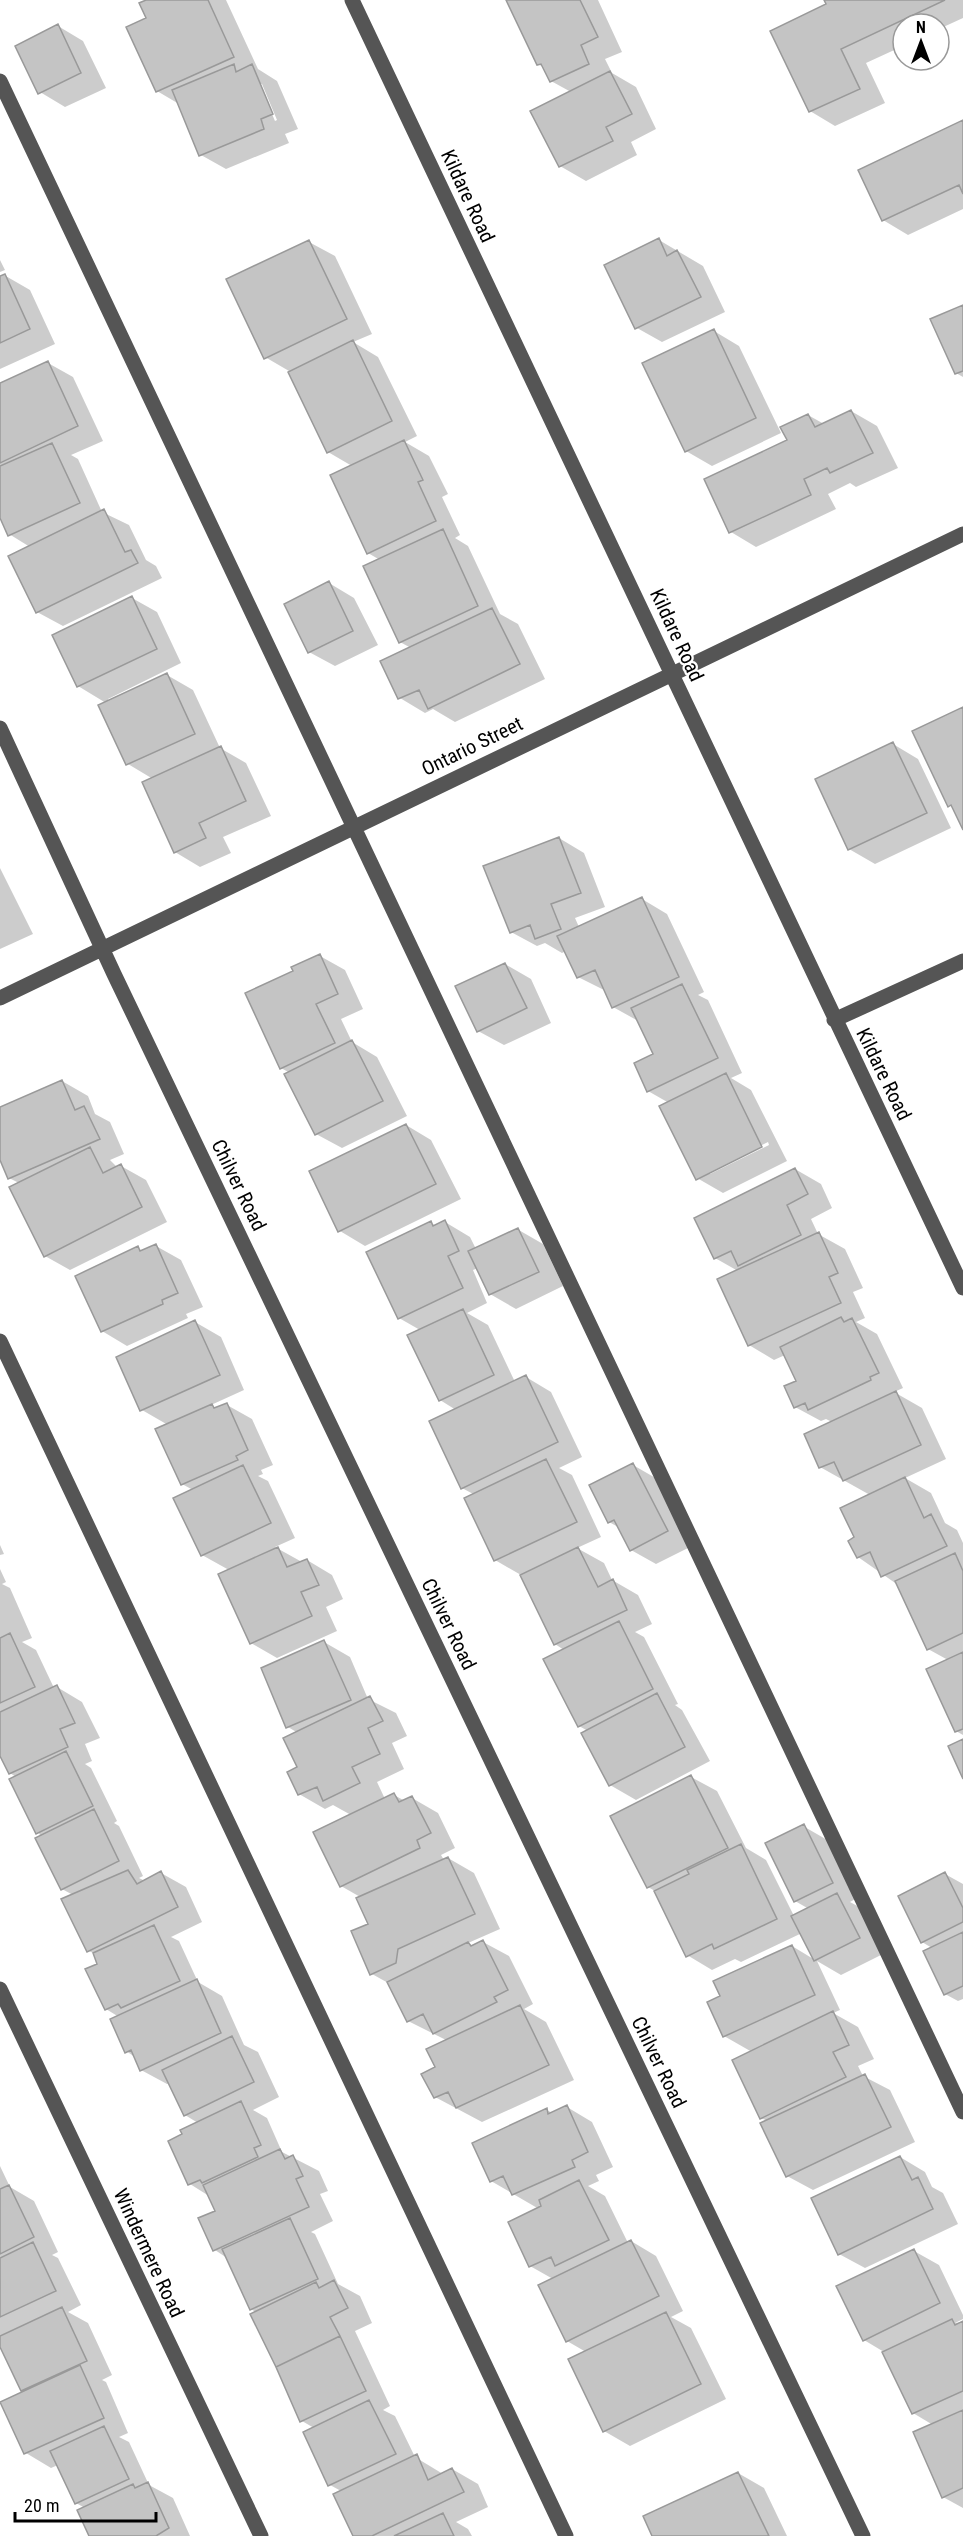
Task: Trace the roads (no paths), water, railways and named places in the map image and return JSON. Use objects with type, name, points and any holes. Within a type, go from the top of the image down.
[{"type":"street","name":"Kildare Road","points":[[352,0],[963,1288]]},
{"type":"street","points":[[0,81],[963,2112]]},
{"type":"street","name":"Ontario Street","points":[[0,998],[672,675],[715,651],[963,534]]},
{"type":"street","name":"Chilver Road","points":[[0,728],[103,948],[863,2536]]},
{"type":"street","points":[[834,1020],[963,961]]},
{"type":"street","points":[[0,1341],[566,2536]]},
{"type":"street","name":"Windermere Road","points":[[0,1989],[261,2536]]}]
